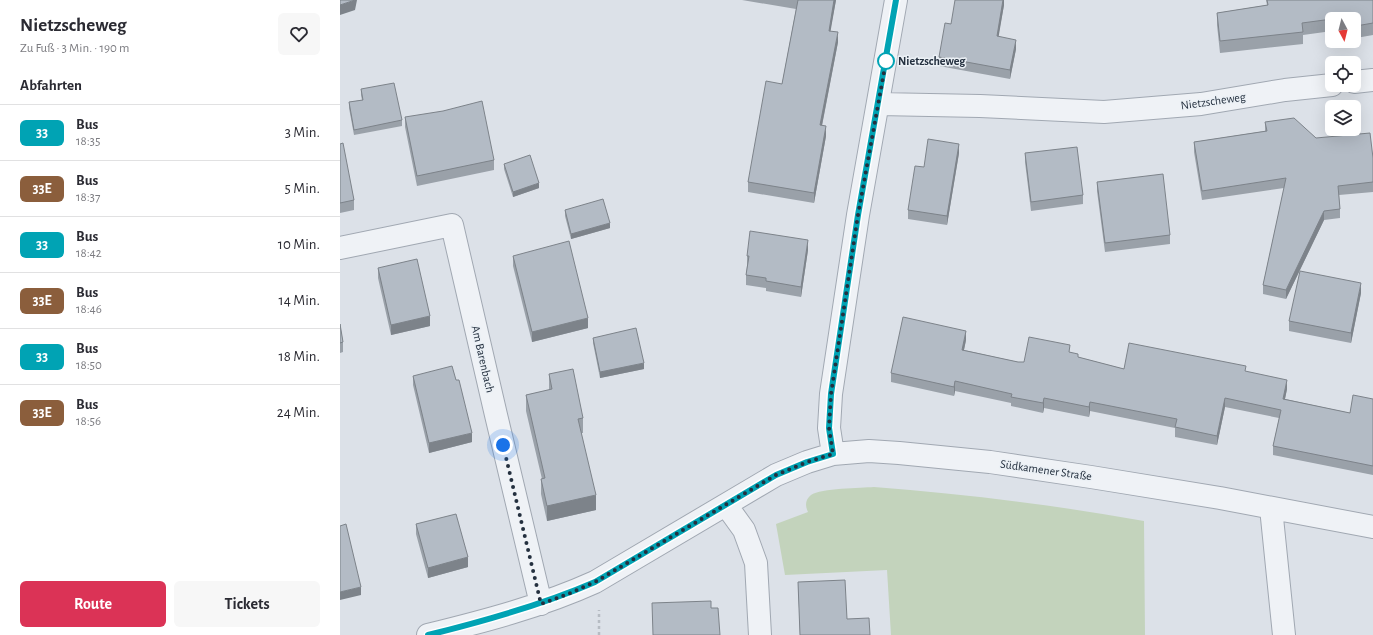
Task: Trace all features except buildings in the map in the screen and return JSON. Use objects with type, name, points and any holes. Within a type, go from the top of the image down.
[{"type":"street","points":[[833,454],[829,428],[831,394],[858,215],[879,104],[896,0]]},
{"type":"street","points":[[1361,81],[1373,80]]},
{"type":"street","name":"Nietzscheweg","points":[[879,104],[980,106],[1104,112],[1201,104],[1285,90],[1325,86]]},
{"type":"street","name":"Am Barenbach","points":[[340,248],[452,225],[541,604]]},
{"type":"street","name":"Südkamener Straße","points":[[428,635],[474,624],[541,604],[595,582],[776,475],[807,462],[833,454],[869,451],[990,462],[1220,498],[1373,527]]},
{"type":"street","points":[[726,505],[744,530],[756,563],[760,635]]},
{"type":"street","points":[[1271,508],[1284,635]]},
{"type":"green space","points":[[874,487],[1010,501],[1144,521],[1145,635],[891,635],[887,570],[785,575],[776,524],[808,512],[806,508],[807,501],[811,495],[816,493],[851,488]]},
{"type":"bus line","name":"33","points":[[428,635],[474,624],[541,604],[595,582],[776,475],[807,462],[833,454],[829,428],[831,394],[858,215],[879,104],[896,0]]},
{"type":"place","name":"Nietzscheweg","points":[[886,61]]},
{"type":"route","points":[[503,445],[541,604],[595,582],[776,475],[807,462],[833,454],[829,428],[831,394],[858,215],[886,61]]}]
